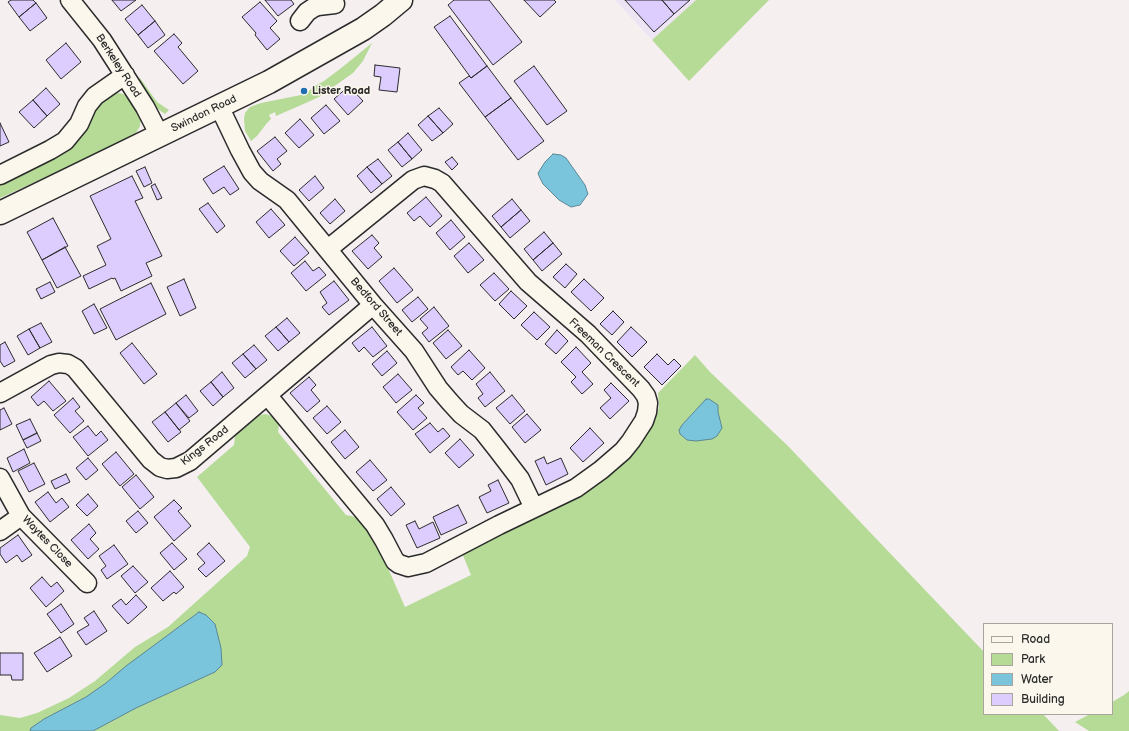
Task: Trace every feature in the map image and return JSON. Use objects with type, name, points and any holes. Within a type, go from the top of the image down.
[{"type":"main road","name":"Swindon Road","points":[[0,213],[269,82],[342,42],[383,15],[401,0]]},
{"type":"street","name":"Berkeley Road","points":[[70,0],[102,40],[125,75],[160,136]]},
{"type":"street","points":[[307,10],[318,6],[335,4]]},
{"type":"street","points":[[0,175],[65,141],[79,124],[87,106],[95,96],[125,75]]},
{"type":"street","name":"Bedford Street","points":[[219,106],[236,143],[252,172],[260,181],[287,200],[373,306],[414,351],[438,388],[461,414],[482,430],[510,464],[520,479],[534,508]]},
{"type":"street","name":"Freeman Crescent","points":[[268,396],[375,525],[395,561],[408,567],[426,563],[534,508],[563,495],[588,480],[623,451],[641,427],[647,412],[648,403],[646,396],[641,389],[588,334],[528,282],[442,183],[435,179],[424,176],[413,180],[328,249]]},
{"type":"street","name":"Kings Road","points":[[0,393],[51,365],[59,363],[68,364],[75,368],[151,460],[160,467],[167,469],[176,468],[190,461],[373,306]]},
{"type":"street","name":"Waytes Close","points":[[0,478],[21,516],[87,583]]},
{"type":"street","points":[[0,531],[21,516]]},
{"type":"shaded area","points":[[615,0],[696,0],[652,40]]},
{"type":"green space","points":[[696,0],[769,0],[689,81],[652,40]]},
{"type":"green space","points":[[372,43],[363,61],[353,73],[319,97],[276,116],[275,112],[269,115],[271,119],[251,141],[245,131],[244,119],[245,113],[250,107],[261,103],[306,94],[313,87],[324,81]]},
{"type":"green space","points":[[140,78],[157,102],[169,110],[165,114],[155,107],[137,79]]},
{"type":"green space","points":[[120,93],[130,97],[141,117],[140,126],[136,133],[98,153],[0,198],[0,181],[110,94]]},
{"type":"green space","points":[[695,355],[710,372],[788,446],[983,651],[983,715],[1044,715],[1059,731],[0,731],[0,715],[20,718],[37,713],[69,698],[95,681],[135,647],[168,627],[247,556],[250,547],[197,477],[234,445],[235,436],[260,415],[266,414],[271,416],[279,424],[278,432],[346,515],[356,517],[377,543],[405,607],[471,575],[462,553],[641,440],[655,420],[659,407],[658,393]]},
{"type":"green space","points":[[1129,691],[1129,731],[1089,731],[1075,722],[1088,715],[1113,715],[1113,701]]},
{"type":"water","points":[[553,154],[561,155],[566,158],[585,185],[588,194],[580,205],[571,207],[559,200],[543,184],[538,173],[545,162]]},
{"type":"water","points":[[706,399],[709,399],[718,405],[722,428],[717,436],[712,439],[696,441],[687,440],[680,434],[679,430]]},
{"type":"water","points":[[199,612],[206,615],[215,624],[221,648],[222,665],[215,672],[136,708],[93,731],[30,731],[31,728],[44,719],[86,697],[106,683],[126,666]]},
{"type":"building","points":[[11,0],[33,0],[36,3],[19,17],[8,2]]},
{"type":"building","points":[[112,0],[136,0],[121,11]]},
{"type":"building","points":[[265,0],[291,0],[294,4],[278,16]]},
{"type":"building","points":[[454,0],[489,0],[522,42],[493,65],[448,5]]},
{"type":"building","points":[[524,0],[554,0],[556,2],[540,17]]},
{"type":"building","points":[[625,0],[662,0],[674,14],[654,32]]},
{"type":"building","points":[[662,0],[690,0],[674,14]]},
{"type":"building","points":[[260,2],[277,21],[270,28],[280,39],[267,50],[255,35],[256,33],[242,17]]},
{"type":"building","points":[[36,3],[47,18],[30,31],[19,17]]},
{"type":"building","points":[[142,5],[155,21],[138,35],[125,19]]},
{"type":"building","points":[[450,16],[487,66],[471,78],[434,27]]},
{"type":"building","points":[[155,21],[165,35],[148,48],[138,35]]},
{"type":"building","points":[[174,34],[182,43],[178,47],[198,71],[183,84],[154,51]]},
{"type":"building","points":[[66,43],[81,62],[61,79],[46,60]]},
{"type":"building","points":[[375,65],[400,68],[397,92],[379,90],[381,77],[374,76]]},
{"type":"building","points":[[487,66],[511,98],[485,117],[459,83],[469,76],[471,78]]},
{"type":"building","points":[[534,66],[567,111],[547,125],[514,81]]},
{"type":"building","points":[[349,86],[363,101],[348,115],[334,99]]},
{"type":"building","points":[[46,88],[60,104],[47,116],[33,100]]},
{"type":"building","points":[[511,98],[544,141],[518,160],[485,117]]},
{"type":"building","points":[[33,100],[47,116],[34,128],[19,112]]},
{"type":"building","points":[[326,105],[340,121],[324,134],[311,118]]},
{"type":"building","points":[[439,108],[453,124],[443,133],[428,116]]},
{"type":"building","points":[[428,116],[443,133],[432,141],[418,125]]},
{"type":"building","points":[[300,119],[314,135],[299,148],[285,133]]},
{"type":"building","points":[[0,123],[9,142],[0,146]]},
{"type":"building","points":[[408,133],[422,150],[412,159],[398,142]]},
{"type":"building","points":[[275,137],[287,151],[277,159],[281,164],[273,171],[257,151]]},
{"type":"building","points":[[398,142],[412,159],[402,167],[388,150]]},
{"type":"building","points":[[452,157],[458,164],[452,170],[445,162]]},
{"type":"building","points":[[378,159],[392,176],[382,184],[367,167]]},
{"type":"building","points":[[224,166],[239,189],[230,195],[224,187],[213,194],[203,179]]},
{"type":"building","points":[[145,167],[152,183],[144,187],[136,171]]},
{"type":"building","points":[[367,167],[382,184],[371,193],[357,176]]},
{"type":"building","points":[[132,176],[143,198],[135,201],[162,256],[146,263],[152,276],[121,291],[115,278],[89,289],[83,276],[106,265],[97,246],[111,239],[90,196]]},
{"type":"building","points":[[315,176],[324,188],[309,201],[299,190]]},
{"type":"building","points":[[155,184],[162,198],[157,200],[151,186]]},
{"type":"building","points":[[426,197],[442,216],[430,227],[420,216],[414,221],[407,213]]},
{"type":"building","points":[[335,199],[345,211],[330,224],[320,213]]},
{"type":"building","points":[[512,199],[521,210],[501,227],[492,216]]},
{"type":"building","points":[[208,203],[225,226],[217,233],[199,209]]},
{"type":"building","points":[[271,209],[285,225],[269,238],[256,222]]},
{"type":"building","points":[[521,210],[530,221],[510,238],[501,227]]},
{"type":"building","points":[[53,218],[68,246],[42,260],[27,232]]},
{"type":"building","points":[[451,220],[465,237],[450,250],[436,233]]},
{"type":"building","points":[[544,232],[553,243],[533,260],[524,249]]},
{"type":"building","points":[[372,235],[379,243],[374,248],[382,257],[368,269],[352,251]]},
{"type":"building","points":[[295,237],[309,253],[294,266],[280,251]]},
{"type":"building","points":[[469,243],[484,260],[468,273],[454,256]]},
{"type":"building","points":[[553,243],[562,254],[542,271],[533,260]]},
{"type":"building","points":[[65,247],[81,276],[57,288],[42,260]]},
{"type":"building","points":[[305,261],[313,271],[319,267],[326,275],[306,291],[291,273]]},
{"type":"building","points":[[566,264],[577,274],[565,288],[553,277]]},
{"type":"building","points":[[394,268],[413,290],[397,303],[379,281]]},
{"type":"building","points":[[494,273],[509,289],[495,301],[480,285]]},
{"type":"building","points":[[184,279],[196,308],[180,316],[167,287]]},
{"type":"building","points":[[584,279],[604,298],[591,311],[571,292]]},
{"type":"building","points":[[334,281],[349,300],[329,315],[322,307],[327,303],[320,292]]},
{"type":"building","points":[[50,282],[55,292],[41,299],[36,289]]},
{"type":"building","points":[[151,283],[166,314],[116,340],[100,309]]},
{"type":"building","points":[[511,291],[527,306],[514,319],[499,304]]},
{"type":"building","points":[[418,297],[428,309],[412,322],[402,310]]},
{"type":"building","points":[[94,304],[107,328],[94,334],[82,311]]},
{"type":"building","points":[[434,307],[449,326],[429,342],[422,333],[428,328],[420,319]]},
{"type":"building","points":[[613,311],[624,322],[612,335],[600,324]]},
{"type":"building","points":[[534,312],[550,327],[537,340],[521,325]]},
{"type":"building","points":[[287,318],[300,333],[289,342],[276,327]]},
{"type":"building","points":[[41,323],[52,342],[40,348],[29,329]]},
{"type":"building","points":[[276,327],[289,342],[278,351],[265,336]]},
{"type":"building","points":[[372,327],[387,346],[373,357],[364,347],[359,352],[352,343]]},
{"type":"building","points":[[631,327],[647,342],[632,357],[617,342]]},
{"type":"building","points":[[29,329],[40,348],[28,355],[17,336]]},
{"type":"building","points":[[448,330],[462,346],[446,359],[433,343]]},
{"type":"building","points":[[557,330],[568,341],[556,354],[545,344]]},
{"type":"building","points":[[5,342],[15,361],[4,367],[0,361],[0,345]]},
{"type":"building","points":[[132,343],[157,374],[144,384],[120,353]]},
{"type":"building","points":[[254,345],[267,360],[256,369],[243,354]]},
{"type":"building","points":[[576,347],[591,363],[582,372],[593,384],[582,394],[571,382],[576,377],[561,362]]},
{"type":"building","points":[[469,350],[485,368],[472,380],[463,371],[458,375],[451,367]]},
{"type":"building","points":[[387,351],[397,363],[382,376],[372,364]]},
{"type":"building","points":[[243,354],[256,369],[245,378],[232,363]]},
{"type":"building","points":[[657,354],[668,365],[674,359],[681,366],[662,385],[644,367]]},
{"type":"building","points":[[222,372],[234,388],[223,397],[211,382]]},
{"type":"building","points":[[490,372],[505,391],[485,407],[478,398],[483,394],[476,384]]},
{"type":"building","points":[[398,374],[412,390],[396,403],[383,387]]},
{"type":"building","points":[[309,377],[316,385],[311,390],[320,401],[307,412],[290,393]]},
{"type":"building","points":[[49,381],[66,401],[53,411],[44,401],[38,406],[31,397]]},
{"type":"building","points":[[211,382],[223,397],[213,406],[200,391]]},
{"type":"building","points":[[611,383],[629,401],[610,419],[600,408],[611,398],[604,390]]},
{"type":"building","points":[[186,395],[198,411],[189,418],[176,403]]},
{"type":"building","points":[[416,395],[424,403],[418,408],[427,418],[413,430],[397,412]]},
{"type":"building","points":[[512,395],[525,411],[510,424],[496,408]]},
{"type":"building","points":[[73,398],[80,407],[75,411],[84,421],[70,433],[54,415]]},
{"type":"building","points":[[176,403],[190,421],[179,430],[165,412]]},
{"type":"building","points":[[327,406],[341,422],[327,434],[313,418]]},
{"type":"building","points":[[4,408],[12,424],[0,430],[0,410]]},
{"type":"building","points":[[165,412],[181,432],[168,442],[152,422]]},
{"type":"building","points":[[527,414],[541,430],[525,443],[512,427]]},
{"type":"building","points":[[30,419],[37,433],[23,440],[16,425]]},
{"type":"building","points":[[430,423],[438,432],[443,428],[450,436],[430,453],[415,434]]},
{"type":"building","points":[[88,426],[96,436],[101,431],[108,440],[88,456],[73,437]]},
{"type":"building","points":[[590,428],[604,443],[583,462],[570,448]]},
{"type":"building","points":[[345,430],[359,447],[345,459],[331,442]]},
{"type":"building","points":[[37,433],[41,441],[27,448],[23,440]]},
{"type":"building","points":[[460,439],[474,455],[459,468],[445,453]]},
{"type":"building","points":[[24,449],[30,463],[13,472],[7,458]]},
{"type":"building","points":[[116,452],[134,474],[120,486],[102,464]]},
{"type":"building","points":[[544,457],[547,464],[561,458],[568,474],[546,485],[535,461]]},
{"type":"building","points":[[88,458],[98,470],[86,480],[76,468]]},
{"type":"building","points":[[370,460],[387,480],[373,491],[356,472]]},
{"type":"building","points":[[34,463],[45,484],[29,492],[18,471]]},
{"type":"building","points":[[66,474],[70,482],[55,489],[51,481]]},
{"type":"building","points":[[136,475],[154,497],[140,509],[122,487]]},
{"type":"building","points":[[498,480],[509,503],[487,513],[479,497],[491,491],[488,485]]},
{"type":"building","points":[[391,487],[405,504],[391,516],[377,499]]},
{"type":"building","points":[[48,492],[56,503],[62,498],[69,507],[50,522],[35,502]]},
{"type":"building","points":[[88,494],[98,506],[87,516],[76,505]]},
{"type":"building","points":[[174,500],[182,508],[178,511],[191,526],[174,541],[154,517]]},
{"type":"building","points":[[458,505],[467,523],[441,535],[433,517]]},
{"type":"building","points":[[138,511],[148,523],[136,533],[126,521]]},
{"type":"building","points":[[415,521],[419,529],[433,522],[440,538],[417,548],[406,525]]},
{"type":"building","points":[[89,524],[96,533],[90,539],[99,549],[88,559],[71,540]]},
{"type":"building","points":[[18,535],[32,555],[22,562],[17,555],[6,563],[0,554],[0,548]]},
{"type":"building","points":[[172,543],[187,559],[174,570],[160,553]]},
{"type":"building","points":[[209,543],[225,561],[206,577],[198,569],[205,563],[197,554]]},
{"type":"building","points":[[114,545],[128,564],[107,579],[101,570],[106,566],[99,556]]},
{"type":"building","points":[[133,566],[148,582],[135,593],[121,576]]},
{"type":"building","points":[[170,571],[184,587],[176,594],[174,592],[163,601],[151,588]]},
{"type":"building","points":[[42,577],[51,587],[57,582],[64,591],[46,607],[30,588]]},
{"type":"building","points":[[136,595],[147,607],[128,624],[112,606],[121,599],[126,605]]},
{"type":"building","points":[[61,604],[74,624],[61,633],[47,614]]},
{"type":"building","points":[[94,611],[107,631],[86,645],[77,632],[89,625],[84,618]]},
{"type":"building","points":[[60,637],[72,656],[47,672],[34,653]]},
{"type":"building","points":[[0,653],[23,653],[23,680],[12,680],[11,675],[0,675]]},
{"type":"place","name":"Lister Road","points":[[304,91]]}]
